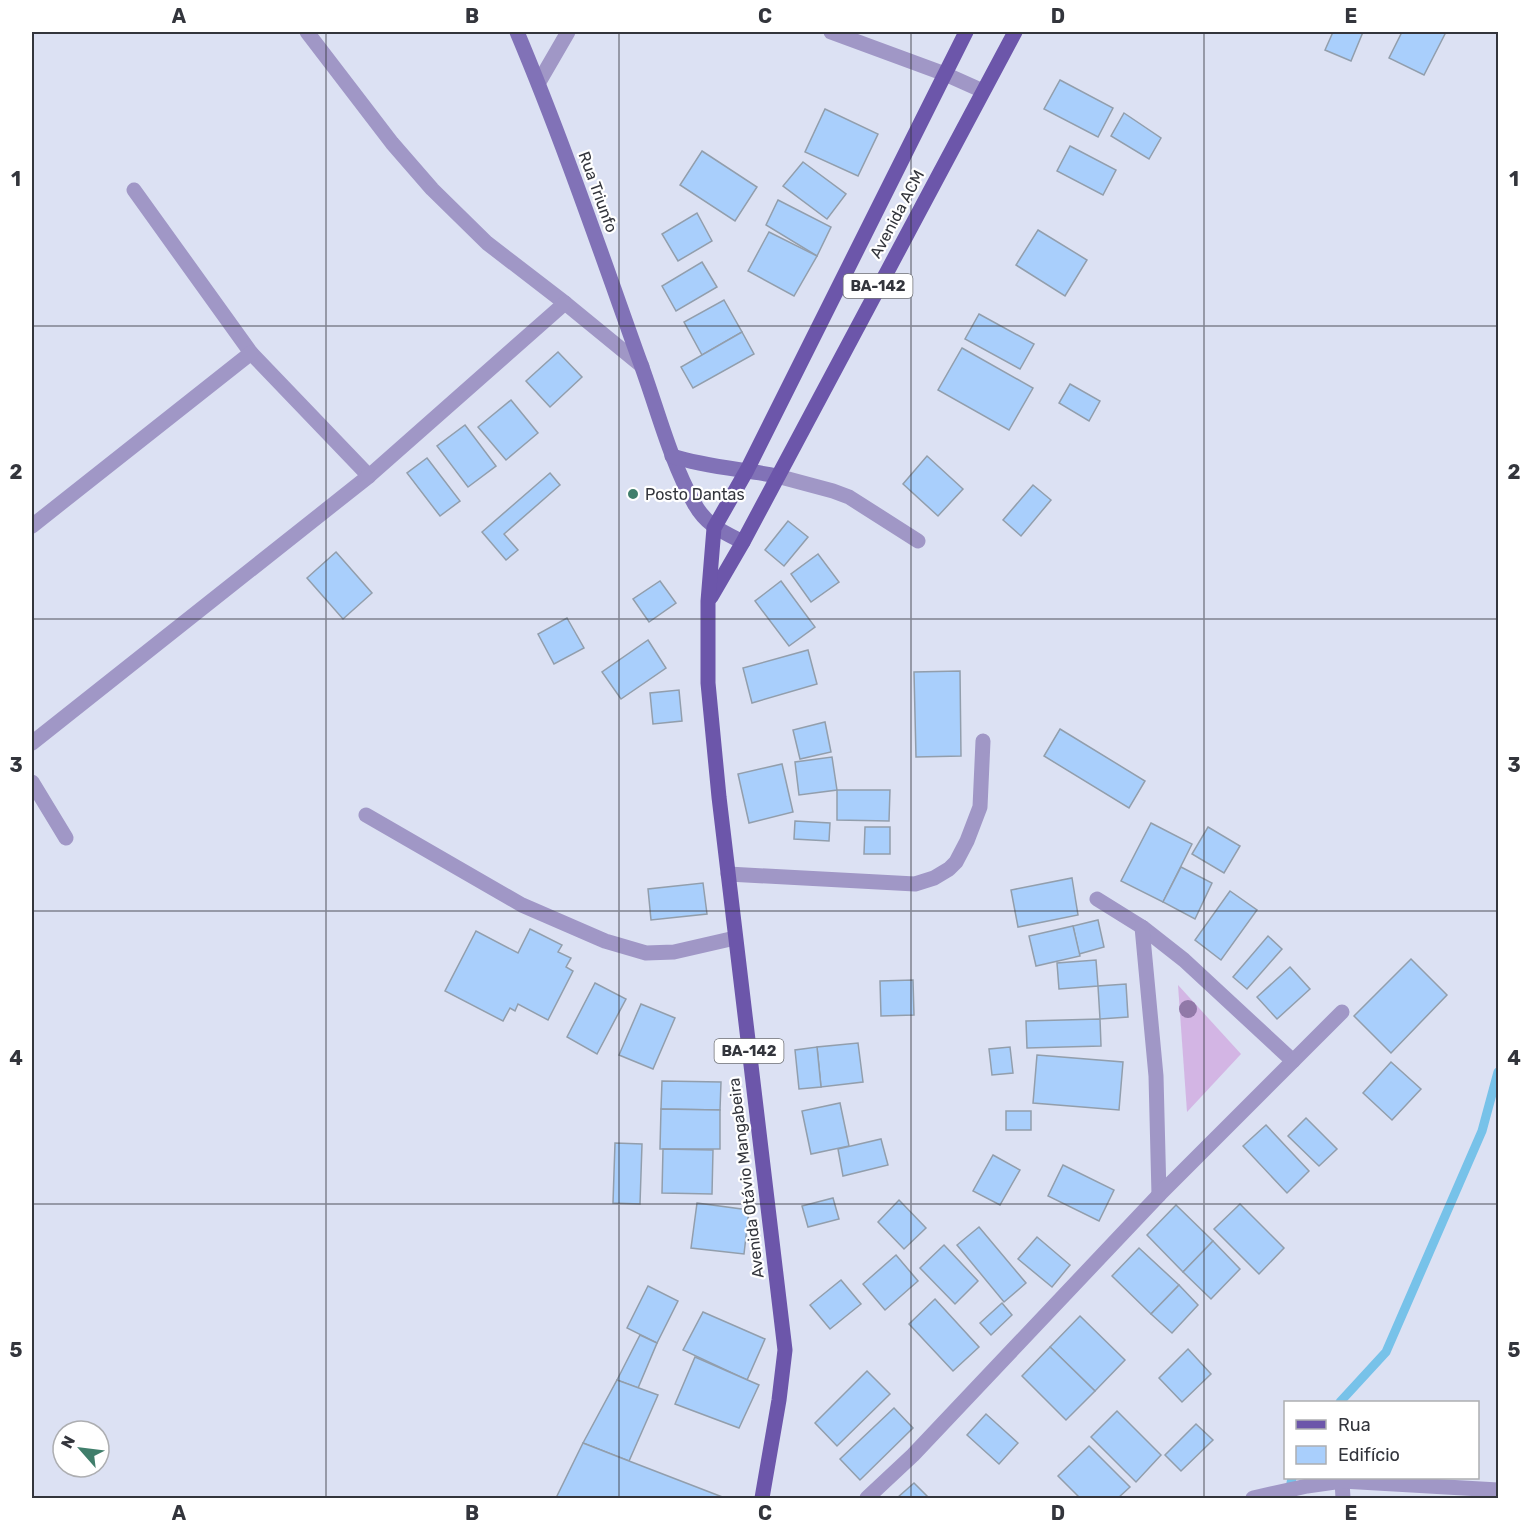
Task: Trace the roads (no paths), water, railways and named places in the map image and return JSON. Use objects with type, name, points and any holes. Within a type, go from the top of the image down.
[{"type":"main road","name":"Rua Triunfo","points":[[518,32],[642,366]]},
{"type":"main road","name":"Avenida ACM","points":[[714,528],[747,470],[966,32]]},
{"type":"main road","name":"Avenida ACM","points":[[742,542],[1015,32]]},
{"type":"main road","points":[[642,366],[672,456],[695,505],[714,528],[742,542]]},
{"type":"main road","points":[[672,456],[696,464],[777,476]]},
{"type":"main road","name":"Avenida Otávio Mangabeira","points":[[714,528],[708,601],[708,683],[735,938],[785,1350],[762,1498]]},
{"type":"main road","name":"Avenida Otávio Mangabeira","points":[[708,601],[742,542]]},
{"type":"street","points":[[307,32],[392,143],[432,189],[487,243],[642,366]]},
{"type":"street","points":[[538,82],[568,32]]},
{"type":"street","points":[[831,32],[945,74],[983,91]]},
{"type":"street","points":[[134,190],[251,353],[369,476]]},
{"type":"street","points":[[32,742],[369,476],[565,303]]},
{"type":"street","points":[[32,526],[251,353]]},
{"type":"street","points":[[777,476],[849,497],[918,541]]},
{"type":"street","points":[[728,874],[915,884],[934,878],[956,862],[980,807],[983,741]]},
{"type":"street","points":[[32,783],[66,838]]},
{"type":"street","points":[[366,815],[522,905],[577,931],[614,945],[646,953],[674,952],[735,938]]},
{"type":"street","points":[[1097,899],[1142,927],[1208,979],[1234,1008],[1293,1061]]},
{"type":"street","points":[[1142,927],[1156,1077],[1160,1195]]},
{"type":"street","points":[[867,1498],[913,1455],[1160,1195],[1342,1012]]},
{"type":"street","points":[[1342,1481],[1343,1498]]},
{"type":"street","points":[[1257,1497],[1342,1481],[1498,1490]]},
{"type":"waterway","points":[[1341,1401],[1386,1352],[1482,1131],[1498,1072]]},
{"type":"waterway","points":[[1288,1498],[1292,1479]]},
{"type":"place","name":"Posto Dantas","points":[[633,494]]}]
